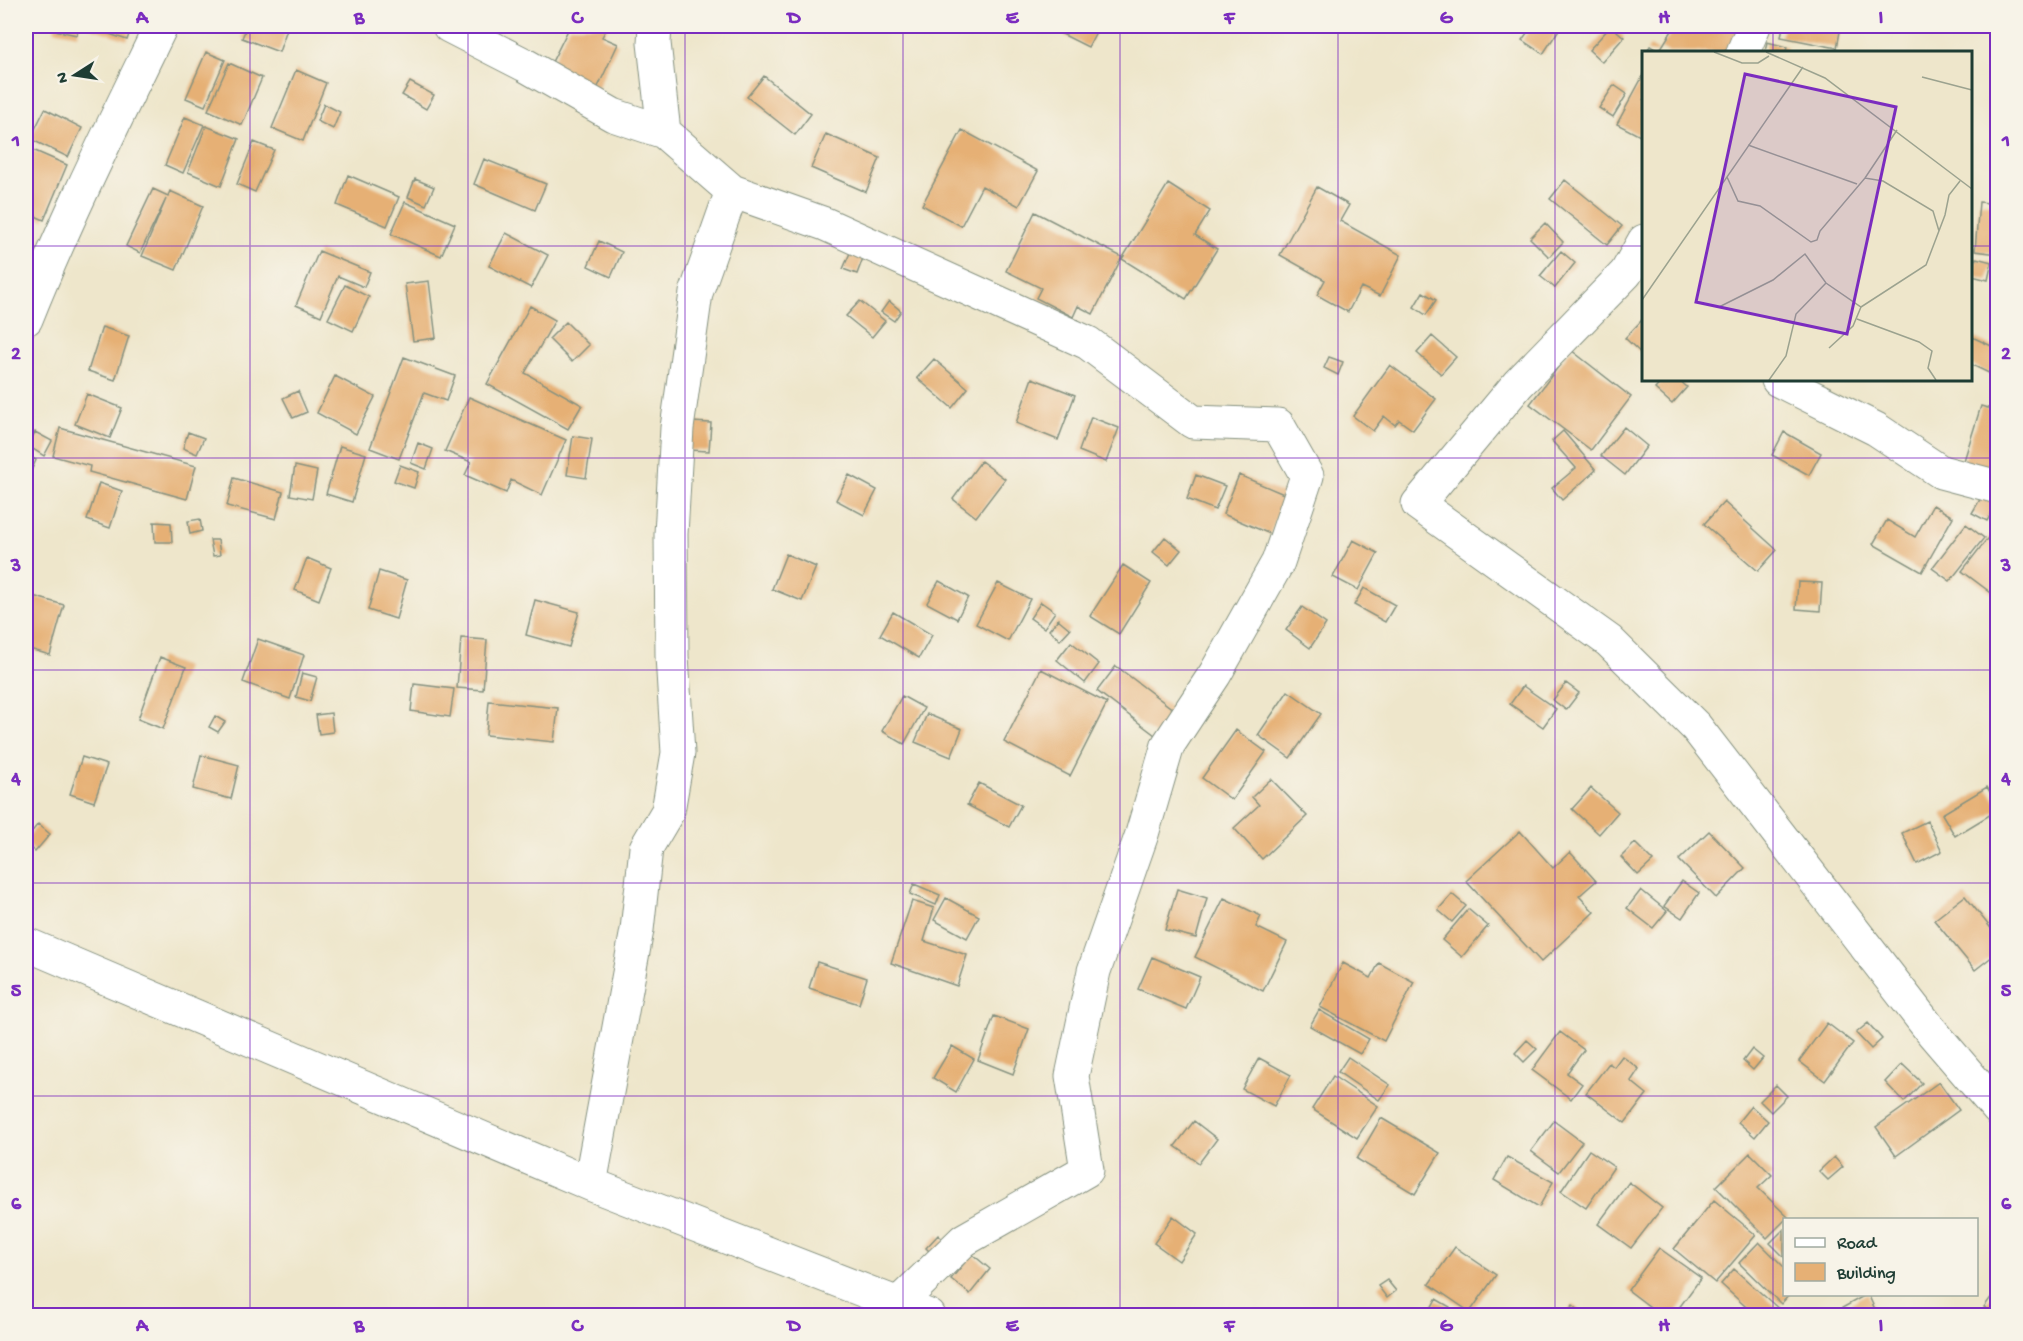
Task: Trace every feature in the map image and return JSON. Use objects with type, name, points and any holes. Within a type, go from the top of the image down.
[{"type":"street","points":[[26,319],[65,229],[161,26]]},
{"type":"street","points":[[449,26],[525,65],[613,115],[664,132],[732,191],[825,224],[1088,343],[1194,422],[1278,424],[1307,476],[1278,562],[1215,674],[1168,745],[1142,834],[1094,971],[1072,1076],[1087,1170],[964,1240],[899,1303]]},
{"type":"street","points":[[655,26],[654,43],[664,132]]},
{"type":"street","points":[[1743,51],[1754,26]]},
{"type":"street","points":[[590,1184],[637,930],[646,848],[668,811],[678,753],[672,656],[671,556],[677,428],[696,293],[732,191]]},
{"type":"street","points":[[1642,249],[1635,279],[1518,384],[1418,504],[1609,641],[1696,727],[1932,1032],[1998,1109]]},
{"type":"street","points":[[1780,381],[1876,429],[1941,472],[1998,487]]},
{"type":"street","points":[[26,944],[590,1184],[929,1316]]},
{"type":"building","points":[[55,26],[79,26],[77,35],[54,30]]},
{"type":"building","points":[[86,26],[132,26],[127,40]]},
{"type":"building","points":[[247,26],[288,26],[279,52],[242,38]]},
{"type":"building","points":[[570,26],[608,26],[602,37],[618,44],[597,89],[550,66]]},
{"type":"building","points":[[1046,26],[1099,26],[1088,47]]},
{"type":"building","points":[[1532,26],[1560,28],[1543,54],[1522,40]]},
{"type":"building","points":[[1611,26],[1624,37],[1602,62],[1589,50]]},
{"type":"building","points":[[1675,26],[1741,26],[1726,51],[1666,51],[1661,48]]},
{"type":"building","points":[[1783,26],[1841,26],[1837,48],[1781,37]]},
{"type":"building","points":[[1767,42],[1787,47],[1786,51],[1765,51]]},
{"type":"building","points":[[1650,46],[1658,51],[1647,51]]},
{"type":"building","points":[[206,52],[225,60],[205,106],[186,98]]},
{"type":"building","points":[[229,63],[262,78],[242,125],[208,110]]},
{"type":"building","points":[[296,70],[326,83],[303,141],[272,128]]},
{"type":"building","points":[[764,76],[811,114],[795,135],[747,97]]},
{"type":"building","points":[[1642,78],[1642,137],[1617,124]]},
{"type":"building","points":[[410,82],[434,95],[426,109],[402,95]]},
{"type":"building","points":[[1614,85],[1627,94],[1613,117],[1599,108]]},
{"type":"building","points":[[324,104],[340,112],[333,129],[317,121]]},
{"type":"building","points":[[45,109],[82,128],[68,157],[30,139]]},
{"type":"building","points":[[185,117],[204,125],[183,173],[165,165]]},
{"type":"building","points":[[206,126],[239,139],[221,186],[188,172]]},
{"type":"building","points":[[962,130],[1038,171],[1019,206],[982,186],[961,226],[922,205]]},
{"type":"building","points":[[826,134],[880,158],[866,192],[811,168]]},
{"type":"building","points":[[254,142],[274,150],[255,192],[237,184]]},
{"type":"building","points":[[26,147],[67,165],[44,220],[26,212]]},
{"type":"building","points":[[484,159],[546,184],[535,210],[474,184]]},
{"type":"building","points":[[348,175],[399,197],[387,226],[337,205]]},
{"type":"building","points":[[415,179],[434,187],[426,205],[408,197]]},
{"type":"building","points":[[1565,180],[1622,226],[1607,245],[1550,199]]},
{"type":"building","points":[[1168,184],[1210,211],[1195,235],[1217,249],[1186,299],[1122,259]]},
{"type":"building","points":[[1317,187],[1349,205],[1340,221],[1401,255],[1380,296],[1361,287],[1348,312],[1317,295],[1325,280],[1280,255]]},
{"type":"building","points":[[153,189],[168,196],[170,191],[203,206],[176,270],[142,256],[166,199],[140,253],[126,246]]},
{"type":"building","points":[[405,202],[455,224],[441,256],[391,234]]},
{"type":"building","points":[[1979,202],[1998,204],[1998,254],[1975,251]]},
{"type":"building","points":[[1035,212],[1122,257],[1093,314],[1078,306],[1073,317],[1036,298],[1041,288],[1006,271]]},
{"type":"building","points":[[1545,223],[1563,242],[1549,257],[1530,238]]},
{"type":"building","points":[[506,233],[548,255],[531,288],[489,266]]},
{"type":"building","points":[[599,241],[622,252],[611,277],[588,266]]},
{"type":"building","points":[[319,251],[370,272],[364,287],[338,276],[321,316],[296,305]]},
{"type":"building","points":[[1561,251],[1575,263],[1555,288],[1540,276]]},
{"type":"building","points":[[850,253],[863,258],[857,274],[843,269]]},
{"type":"building","points":[[1976,258],[1992,262],[1988,280],[1972,276]]},
{"type":"building","points":[[429,281],[436,338],[413,341],[405,284]]},
{"type":"building","points":[[345,285],[369,297],[353,331],[328,319]]},
{"type":"building","points":[[1423,292],[1436,300],[1426,315],[1414,307]]},
{"type":"building","points":[[860,301],[885,321],[872,337],[846,316]]},
{"type":"building","points":[[889,301],[901,311],[894,321],[881,312]]},
{"type":"building","points":[[530,306],[555,320],[525,373],[582,405],[568,429],[487,384]]},
{"type":"building","points":[[1642,320],[1642,354],[1625,338]]},
{"type":"building","points":[[566,322],[589,345],[572,362],[549,339]]},
{"type":"building","points":[[102,327],[129,336],[115,380],[88,371]]},
{"type":"building","points":[[1432,336],[1456,357],[1441,374],[1417,353]]},
{"type":"building","points":[[1972,337],[1998,349],[1998,364],[1993,375],[1972,365]]},
{"type":"building","points":[[1571,350],[1631,397],[1591,450],[1530,404]]},
{"type":"building","points":[[404,357],[455,376],[446,401],[424,393],[399,459],[370,448]]},
{"type":"building","points":[[1329,357],[1343,362],[1338,375],[1324,368]]},
{"type":"building","points":[[934,359],[968,388],[952,408],[917,378]]},
{"type":"building","points":[[1390,365],[1436,399],[1413,430],[1399,420],[1395,425],[1384,416],[1373,431],[1353,416]]},
{"type":"building","points":[[335,376],[375,397],[356,434],[317,413]]},
{"type":"building","points":[[1032,378],[1075,395],[1058,440],[1016,423]]},
{"type":"building","points":[[1662,381],[1680,381],[1687,387],[1672,404],[1655,389]]},
{"type":"building","points":[[298,391],[307,412],[293,418],[283,398]]},
{"type":"building","points":[[87,394],[122,408],[110,438],[75,424]]},
{"type":"building","points":[[469,397],[566,440],[542,495],[511,480],[506,493],[465,475],[471,462],[445,451]]},
{"type":"building","points":[[1981,406],[1998,411],[1998,478],[1962,467]]},
{"type":"building","points":[[1091,417],[1119,428],[1106,462],[1079,451]]},
{"type":"building","points":[[690,422],[711,423],[709,451],[688,450]]},
{"type":"building","points":[[1624,427],[1647,446],[1625,475],[1601,456]]},
{"type":"building","points":[[60,428],[196,466],[187,499],[89,472],[90,466],[53,456]]},
{"type":"building","points":[[1563,431],[1596,470],[1562,500],[1552,488],[1576,468],[1552,441]]},
{"type":"building","points":[[35,432],[52,441],[44,456],[28,446]]},
{"type":"building","points":[[188,432],[204,438],[197,454],[183,448]]},
{"type":"building","points":[[1784,432],[1821,453],[1809,475],[1772,455]]},
{"type":"building","points":[[573,436],[592,439],[586,478],[567,475]]},
{"type":"building","points":[[418,443],[433,449],[426,469],[411,463]]},
{"type":"building","points":[[340,446],[366,454],[352,502],[326,494]]},
{"type":"building","points":[[26,455],[36,460],[26,482]]},
{"type":"building","points":[[981,461],[1005,479],[976,517],[953,499]]},
{"type":"building","points":[[400,465],[419,472],[414,488],[394,481]]},
{"type":"building","points":[[295,466],[317,471],[312,499],[290,495]]},
{"type":"building","points":[[849,475],[877,490],[864,515],[836,500]]},
{"type":"building","points":[[1196,475],[1225,486],[1215,510],[1187,499]]},
{"type":"building","points":[[1239,475],[1286,495],[1270,534],[1223,514]]},
{"type":"building","points":[[234,478],[283,492],[276,519],[227,506]]},
{"type":"building","points":[[99,483],[122,491],[110,528],[87,520]]},
{"type":"building","points":[[1982,496],[1997,504],[1987,521],[1972,513]]},
{"type":"building","points":[[1724,502],[1777,550],[1758,571],[1704,524]]},
{"type":"building","points":[[1933,505],[1953,517],[1922,572],[1873,544],[1887,520],[1915,537]]},
{"type":"building","points":[[200,519],[202,531],[190,534],[188,521]]},
{"type":"building","points":[[154,522],[171,523],[172,542],[155,542]]},
{"type":"building","points":[[1966,524],[1984,538],[1950,581],[1932,568]]},
{"type":"building","points":[[1994,530],[1998,533],[1998,598],[1962,571]]},
{"type":"building","points":[[1165,537],[1181,550],[1169,565],[1153,552]]},
{"type":"building","points":[[210,540],[218,540],[220,555],[213,556]]},
{"type":"building","points":[[1353,540],[1378,553],[1358,590],[1333,577]]},
{"type":"building","points":[[786,554],[816,567],[802,601],[772,589]]},
{"type":"building","points":[[307,558],[331,568],[319,600],[295,590]]},
{"type":"building","points":[[1123,565],[1151,583],[1119,634],[1090,616]]},
{"type":"building","points":[[379,571],[407,580],[396,619],[368,610]]},
{"type":"building","points":[[939,581],[968,597],[957,619],[927,603]]},
{"type":"building","points":[[1798,582],[1822,583],[1820,611],[1796,609]]},
{"type":"building","points":[[998,583],[1030,599],[1008,641],[976,624]]},
{"type":"building","points":[[1364,588],[1395,605],[1385,622],[1354,605]]},
{"type":"building","points":[[26,594],[64,605],[50,655],[26,648]]},
{"type":"building","points":[[535,600],[579,612],[569,647],[526,635]]},
{"type":"building","points":[[1041,602],[1055,612],[1044,628],[1030,618]]},
{"type":"building","points":[[1302,607],[1326,624],[1310,648],[1286,630]]},
{"type":"building","points":[[893,612],[932,635],[919,658],[880,635]]},
{"type":"building","points":[[1058,619],[1070,629],[1060,640],[1049,630]]},
{"type":"building","points":[[461,638],[487,640],[483,690],[457,688]]},
{"type":"building","points":[[258,639],[304,655],[290,699],[243,682]]},
{"type":"building","points":[[1071,642],[1099,664],[1085,683],[1057,660]]},
{"type":"building","points":[[160,657],[186,667],[163,729],[138,719]]},
{"type":"building","points":[[1116,666],[1174,710],[1155,735],[1097,691]]},
{"type":"building","points":[[1041,669],[1107,703],[1070,776],[1004,742]]},
{"type":"building","points":[[302,673],[317,677],[310,701],[296,697]]},
{"type":"building","points":[[1566,683],[1579,693],[1566,710],[1553,700]]},
{"type":"building","points":[[414,684],[454,689],[450,717],[411,711]]},
{"type":"building","points":[[1523,686],[1556,709],[1543,727],[1510,704]]},
{"type":"building","points":[[1288,691],[1321,714],[1290,758],[1258,735]]},
{"type":"building","points":[[902,696],[924,708],[904,744],[882,731]]},
{"type":"building","points":[[489,701],[558,708],[554,742],[486,735]]},
{"type":"building","points":[[331,713],[333,732],[319,734],[316,715]]},
{"type":"building","points":[[927,714],[962,729],[951,757],[915,742]]},
{"type":"building","points":[[215,716],[225,722],[218,732],[209,727]]},
{"type":"building","points":[[1236,730],[1266,752],[1232,800],[1202,778]]},
{"type":"building","points":[[201,755],[239,765],[231,799],[193,789]]},
{"type":"building","points":[[82,757],[107,765],[94,802],[70,794]]},
{"type":"building","points":[[1271,779],[1307,816],[1262,859],[1234,828],[1259,805],[1252,797]]},
{"type":"building","points":[[979,783],[1021,805],[1009,827],[967,805]]},
{"type":"building","points":[[1987,787],[1998,805],[1998,810],[1955,836],[1942,814]]},
{"type":"building","points":[[1591,788],[1618,812],[1599,834],[1572,809]]},
{"type":"building","points":[[1927,821],[1942,851],[1917,864],[1902,833]]},
{"type":"building","points":[[38,824],[50,834],[35,852],[26,844],[26,839]]},
{"type":"building","points":[[1520,831],[1553,868],[1570,852],[1596,881],[1579,896],[1594,912],[1541,962],[1466,881]]},
{"type":"building","points":[[1709,831],[1745,868],[1716,898],[1679,860]]},
{"type":"building","points":[[1635,843],[1653,861],[1638,875],[1621,857]]},
{"type":"building","points":[[1682,881],[1699,893],[1682,918],[1664,906]]},
{"type":"building","points":[[914,884],[940,895],[936,905],[910,894]]},
{"type":"building","points":[[1177,889],[1207,898],[1196,938],[1165,930]]},
{"type":"building","points":[[1641,890],[1667,911],[1653,928],[1627,908]]},
{"type":"building","points":[[1452,894],[1466,906],[1452,922],[1438,910]]},
{"type":"building","points":[[1965,896],[1998,937],[1998,952],[1975,970],[1934,920]]},
{"type":"building","points":[[946,898],[979,916],[967,938],[934,920]]},
{"type":"building","points":[[1224,898],[1261,916],[1256,927],[1287,942],[1263,991],[1195,957]]},
{"type":"building","points":[[912,901],[934,908],[924,941],[967,955],[957,986],[891,963]]},
{"type":"building","points":[[1468,909],[1488,926],[1462,957],[1442,940]]},
{"type":"building","points":[[1152,957],[1200,977],[1186,1009],[1138,989]]},
{"type":"building","points":[[817,962],[867,978],[859,1004],[809,988]]},
{"type":"building","points":[[1343,963],[1371,978],[1379,963],[1414,982],[1384,1041],[1320,1007]]},
{"type":"building","points":[[1319,1010],[1369,1039],[1360,1054],[1310,1026]]},
{"type":"building","points":[[994,1016],[1029,1029],[1013,1074],[978,1060]]},
{"type":"building","points":[[1827,1023],[1853,1043],[1825,1081],[1799,1061]]},
{"type":"building","points":[[1868,1023],[1882,1039],[1871,1049],[1856,1033]]},
{"type":"building","points":[[1560,1032],[1584,1050],[1567,1073],[1582,1084],[1571,1099],[1532,1070]]},
{"type":"building","points":[[1527,1040],[1537,1049],[1524,1062],[1515,1053]]},
{"type":"building","points":[[952,1046],[974,1059],[956,1092],[933,1078]]},
{"type":"building","points":[[1752,1049],[1763,1058],[1753,1070],[1743,1061]]},
{"type":"building","points":[[1622,1056],[1639,1069],[1631,1081],[1647,1094],[1625,1123],[1586,1093],[1609,1063],[1614,1067]]},
{"type":"building","points":[[1348,1057],[1390,1085],[1379,1100],[1338,1072]]},
{"type":"building","points":[[1259,1058],[1291,1075],[1274,1106],[1242,1089]]},
{"type":"building","points":[[1902,1064],[1922,1083],[1904,1102],[1885,1082]]},
{"type":"building","points":[[1333,1076],[1378,1106],[1357,1138],[1312,1109]]},
{"type":"building","points":[[1939,1082],[1959,1110],[1896,1156],[1876,1127]]},
{"type":"building","points":[[1776,1085],[1787,1096],[1771,1112],[1760,1101]]},
{"type":"building","points":[[1751,1106],[1768,1121],[1755,1137],[1738,1122]]},
{"type":"building","points":[[1381,1118],[1440,1153],[1415,1194],[1357,1159]]},
{"type":"building","points":[[1194,1121],[1217,1139],[1199,1163],[1175,1146]]},
{"type":"building","points":[[1554,1121],[1582,1142],[1559,1172],[1531,1151]]},
{"type":"building","points":[[1589,1150],[1614,1167],[1586,1208],[1561,1191]]},
{"type":"building","points":[[1750,1153],[1772,1175],[1758,1188],[1788,1217],[1783,1218],[1783,1222],[1767,1238],[1716,1187]]},
{"type":"building","points":[[1507,1157],[1553,1182],[1539,1207],[1494,1180]]},
{"type":"building","points":[[1834,1157],[1843,1167],[1828,1180],[1819,1171]]},
{"type":"building","points":[[1629,1182],[1662,1208],[1631,1248],[1598,1224]]},
{"type":"building","points":[[1714,1200],[1756,1235],[1715,1283],[1674,1249]]},
{"type":"building","points":[[1173,1216],[1197,1234],[1179,1261],[1154,1243]]},
{"type":"building","points":[[1783,1230],[1783,1256],[1770,1243]]},
{"type":"building","points":[[938,1235],[954,1250],[941,1263],[926,1248]]},
{"type":"building","points":[[1759,1242],[1783,1266],[1783,1296],[1788,1296],[1781,1304],[1739,1263]]},
{"type":"building","points":[[1455,1247],[1496,1275],[1470,1312],[1429,1284]]},
{"type":"building","points":[[1659,1248],[1701,1278],[1673,1316],[1662,1316],[1628,1290]]},
{"type":"building","points":[[972,1254],[990,1269],[970,1294],[951,1279]]},
{"type":"building","points":[[1734,1269],[1780,1310],[1775,1316],[1756,1316],[1721,1284]]},
{"type":"building","points":[[1387,1280],[1396,1291],[1387,1298],[1378,1286]]},
{"type":"building","points":[[1995,1292],[1998,1294],[1998,1316],[1984,1307]]},
{"type":"building","points":[[1863,1296],[1869,1296],[1878,1316],[1828,1316]]},
{"type":"building","points":[[1436,1299],[1450,1307],[1446,1316],[1427,1316]]},
{"type":"building","points":[[1573,1305],[1586,1316],[1564,1316]]},
{"type":"building","points":[[1523,1308],[1530,1316],[1516,1316]]},
{"type":"building","points":[[1397,1310],[1406,1316],[1393,1316]]}]
